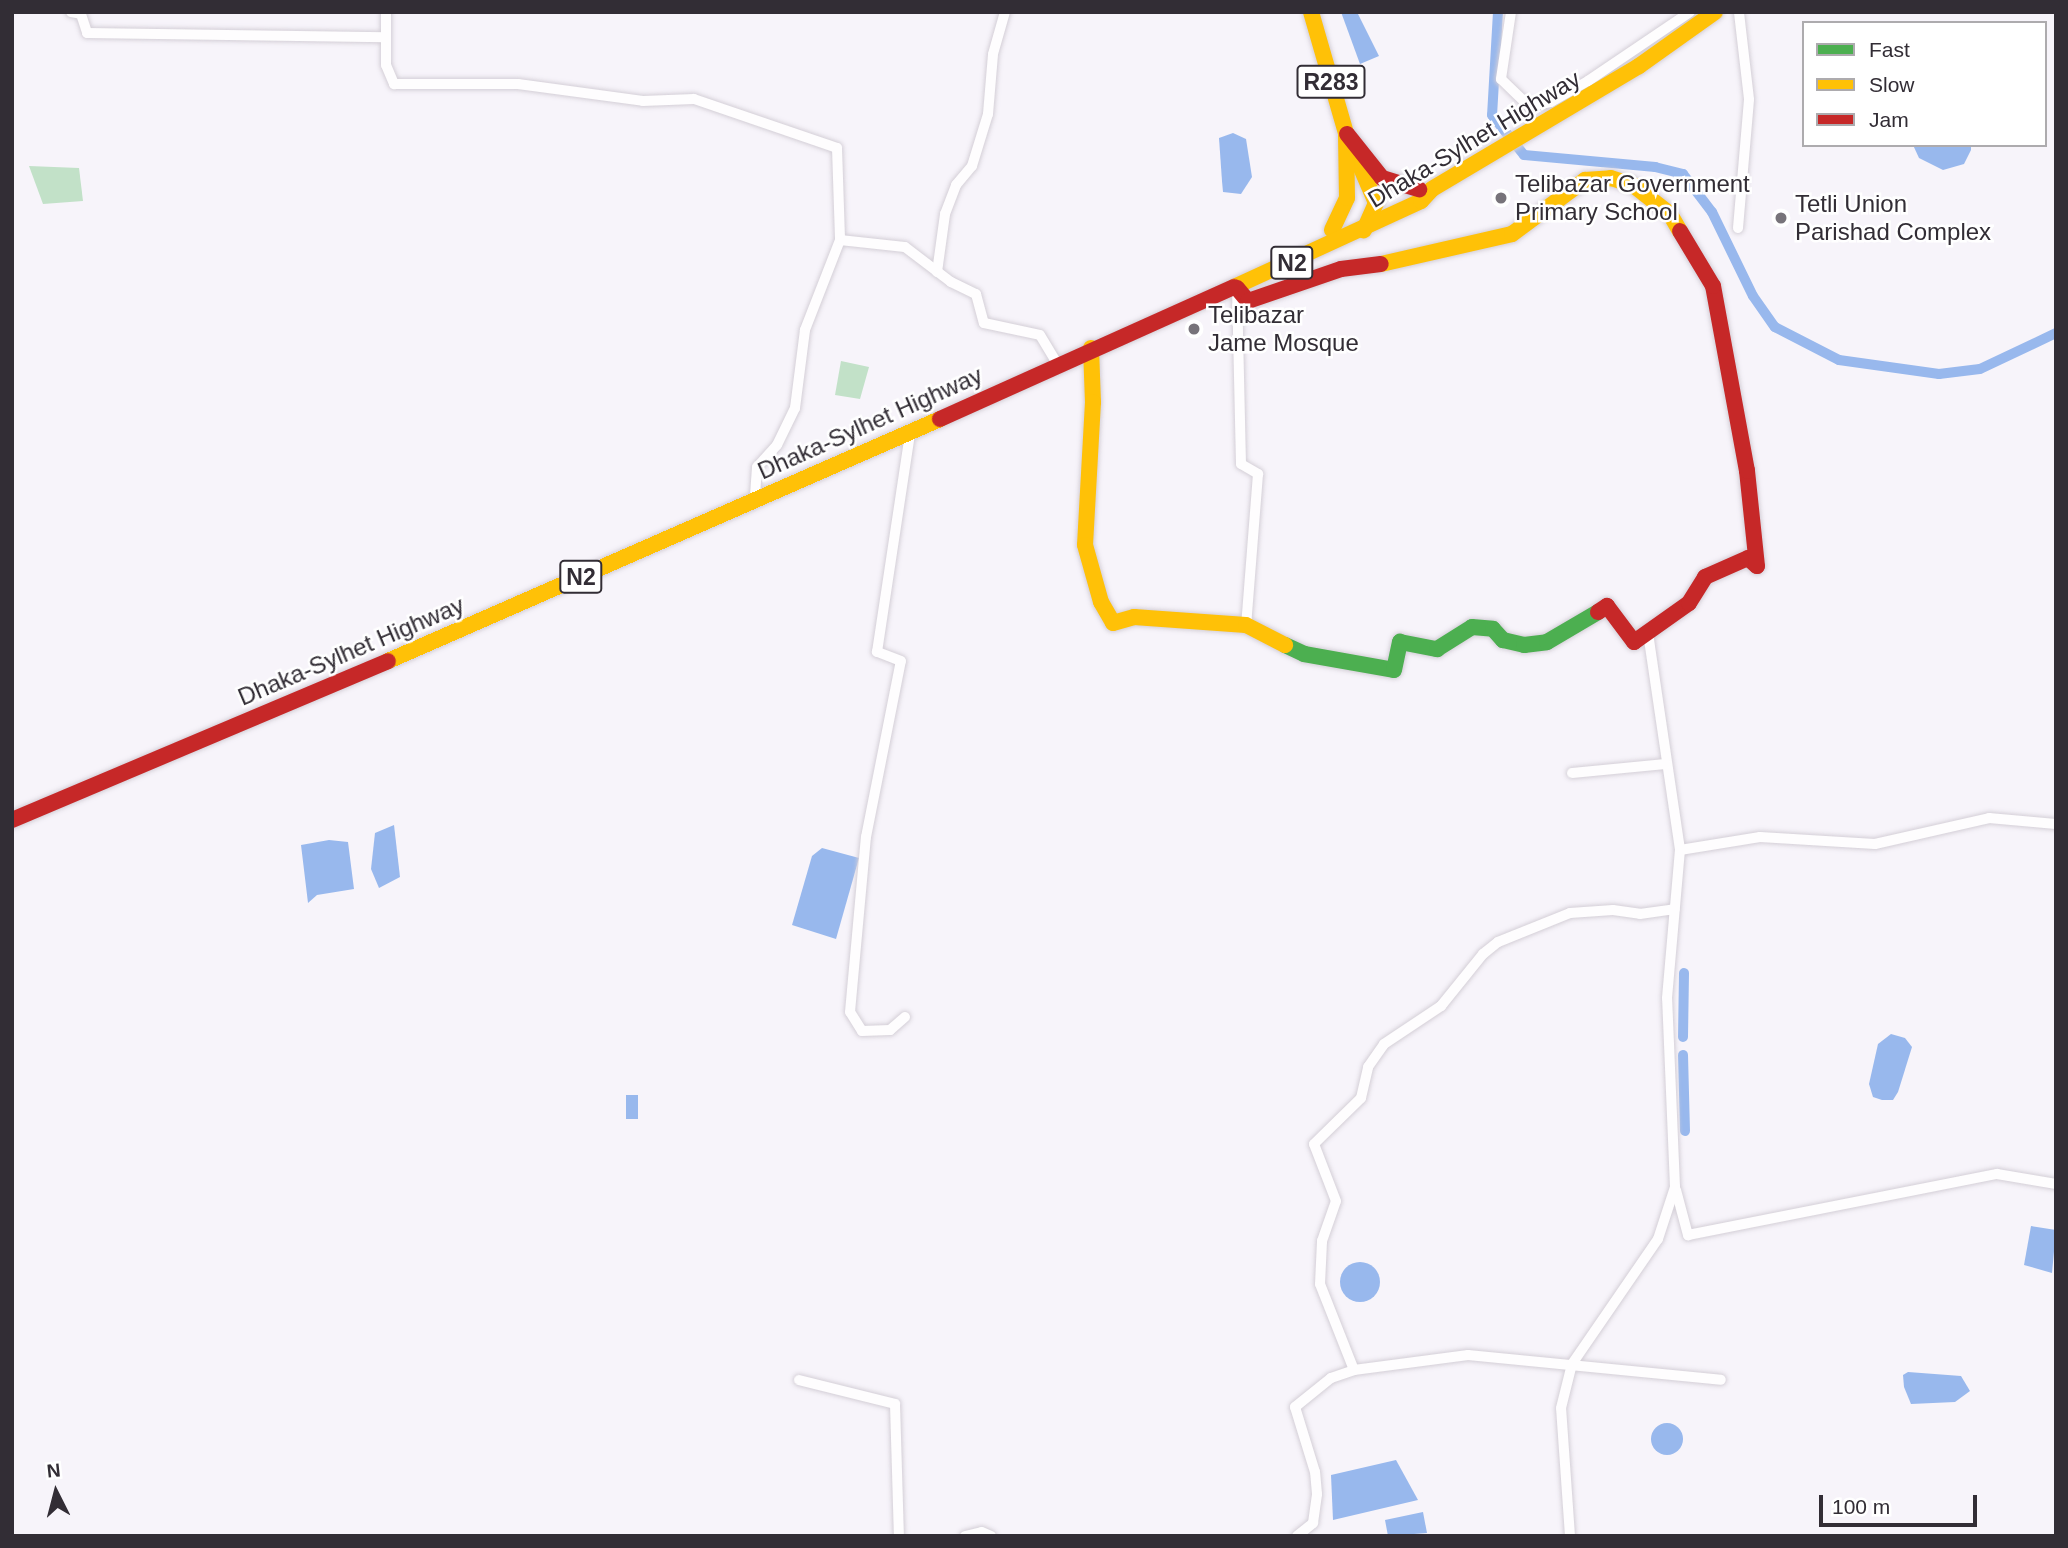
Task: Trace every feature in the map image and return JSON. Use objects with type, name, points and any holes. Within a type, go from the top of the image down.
[{"type":"main road","name":"R283","points":[[1311,12],[1346,132],[1353,151],[1361,160],[1382,214]]},
{"type":"main road","name":"Dhaka-Sylhet Highway","points":[[12,820],[507,611],[755,499],[910,433],[1057,363],[1237,288],[1364,230],[1382,214],[1545,123],[1715,12]]},
{"type":"main road","name":"R283","points":[[1346,132],[1382,178],[1425,189]]},
{"type":"main road","name":"R283","points":[[1332,230],[1347,198],[1346,132]]},
{"type":"main road","points":[[1091,348],[1091,472],[1084,526],[1101,602],[1113,623],[1125,624],[1134,617],[1246,625],[1304,654],[1394,670],[1400,642],[1437,649],[1472,626],[1493,629],[1503,640],[1524,645],[1547,642],[1607,606],[1634,642],[1689,603],[1705,577],[1748,558],[1757,566],[1747,471],[1717,300],[1670,214],[1649,195],[1611,178],[1585,180],[1512,234],[1439,248],[1394,263],[1341,269],[1248,301],[1237,288]]},
{"type":"main road","name":"Dhaka-Sylhet Highway","points":[[1146,324],[1171,305],[1332,230],[1382,214]]},
{"type":"street","points":[[71,12],[81,14],[87,33],[386,37]]},
{"type":"street","points":[[386,12],[386,65],[394,84],[518,84],[643,101],[694,99],[837,148],[840,240],[805,330],[795,408],[777,445],[757,467],[755,499]]},
{"type":"street","points":[[937,272],[945,214],[956,185],[972,166],[988,114],[993,54],[1005,12]]},
{"type":"street","points":[[1511,12],[1501,79],[1529,106],[1551,102],[1588,81],[1690,12]]},
{"type":"street","points":[[1738,228],[1749,99],[1739,12]]},
{"type":"street","points":[[840,240],[905,247],[937,272],[976,294],[984,323],[1040,335],[1057,363]]},
{"type":"street","points":[[1237,288],[1241,464],[1258,474],[1246,625]]},
{"type":"street","points":[[905,1017],[890,1030],[862,1031],[850,1012],[866,837],[901,661],[877,652],[910,433]]},
{"type":"street","points":[[1648,633],[1681,850],[1667,998],[1675,1187],[1678,1213],[1688,1235],[1997,1174],[2056,1184]]},
{"type":"street","points":[[1572,773],[1666,764]]},
{"type":"street","points":[[1681,850],[1760,837],[1875,844],[1989,818],[2056,824]]},
{"type":"street","points":[[1354,1370],[1320,1284],[1322,1241],[1336,1201],[1314,1144],[1361,1098],[1368,1067],[1384,1044],[1441,1006],[1483,954],[1498,942],[1570,913],[1613,909],[1640,914],[1675,909]]},
{"type":"street","points":[[1570,1536],[1561,1457],[1561,1408],[1573,1364],[1658,1239],[1675,1187]]},
{"type":"street","points":[[1297,1536],[1313,1523],[1317,1494],[1315,1472],[1295,1407],[1331,1378],[1354,1370],[1468,1355],[1721,1380]]},
{"type":"street","points":[[799,1380],[895,1404],[899,1536]]},
{"type":"street","points":[[965,1536],[982,1532],[991,1536]]},
{"type":"green space","points":[[29,166],[79,168],[83,201],[43,204]]},
{"type":"green space","points":[[841,361],[869,367],[860,399],[835,395]]},
{"type":"water","points":[[1341,12],[1357,12],[1379,56],[1360,64]]},
{"type":"water","points":[[1233,133],[1246,139],[1252,177],[1241,194],[1223,192],[1219,138]]},
{"type":"water","points":[[1914,147],[1971,147],[1964,164],[1943,170],[1919,158]]},
{"type":"water","points":[[394,825],[400,877],[379,888],[371,869],[375,833]]},
{"type":"water","points":[[329,840],[348,842],[354,889],[317,895],[308,903],[301,845]]},
{"type":"water","points":[[822,848],[859,858],[836,939],[792,925],[812,856]]},
{"type":"water","points":[[1891,1034],[1905,1038],[1912,1047],[1898,1092],[1893,1100],[1882,1100],[1873,1097],[1869,1084],[1878,1044]]},
{"type":"water","points":[[626,1095],[638,1095],[638,1119],[626,1119]]},
{"type":"water","points":[[2031,1226],[2056,1230],[2052,1273],[2024,1265]]},
{"type":"water","points":[[1360,1262],[1374,1268],[1380,1282],[1374,1296],[1360,1302],[1346,1296],[1340,1282],[1346,1268]]},
{"type":"water","points":[[1908,1372],[1961,1376],[1970,1391],[1955,1402],[1911,1404],[1904,1387],[1903,1375]]},
{"type":"water","points":[[1667,1423],[1678,1428],[1683,1439],[1678,1450],[1667,1455],[1656,1450],[1651,1439],[1656,1428]]},
{"type":"water","points":[[1396,1460],[1418,1500],[1333,1520],[1331,1475]]},
{"type":"water","points":[[1423,1512],[1427,1533],[1388,1536],[1385,1520]]},
{"type":"waterway","points":[[1498,12],[1492,115],[1524,155],[1655,167],[1683,174],[1712,212],[1753,296],[1775,327],[1839,360],[1939,374],[1980,369],[2056,333]]},
{"type":"waterway","points":[[1683,1037],[1684,973]]},
{"type":"waterway","points":[[1683,1055],[1685,1131]]},
{"type":"traffic: fast","points":[[1285,645],[1304,654],[1394,670],[1400,642],[1437,649],[1472,627],[1493,629],[1503,640],[1524,645],[1547,642],[1598,612]]},
{"type":"traffic: slow","points":[[1311,12],[1346,133],[1376,203],[1364,230]]},
{"type":"traffic: slow","points":[[1234,287],[1421,201],[1432,189],[1639,66],[1715,12]]},
{"type":"traffic: slow","points":[[1332,230],[1347,198],[1346,133]]},
{"type":"traffic: slow","points":[[1381,264],[1512,234],[1585,180],[1611,178],[1633,185],[1670,214],[1680,231]]},
{"type":"traffic: slow","points":[[1091,348],[1093,402],[1085,545],[1101,602],[1113,623],[1134,617],[1246,625],[1285,645]]},
{"type":"traffic: slow","points":[[388,661],[940,419]]},
{"type":"traffic: jam","points":[[1347,134],[1382,178],[1419,189]]},
{"type":"traffic: jam","points":[[1598,612],[1607,606],[1634,642],[1689,603],[1705,577],[1748,558],[1757,566],[1747,471],[1713,286],[1680,231]]},
{"type":"traffic: jam","points":[[1237,288],[1248,301],[1341,269],[1381,264]]},
{"type":"traffic: jam","points":[[940,419],[1234,287]]},
{"type":"traffic: jam","points":[[12,820],[388,661]]},
{"type":"place","name":"Telibazar Government Primary School","points":[[1501,198]]},
{"type":"place","name":"Tetli Union Parishad Complex","points":[[1781,218]]},
{"type":"place","name":"Telibazar Jame Mosque","points":[[1194,329]]}]
